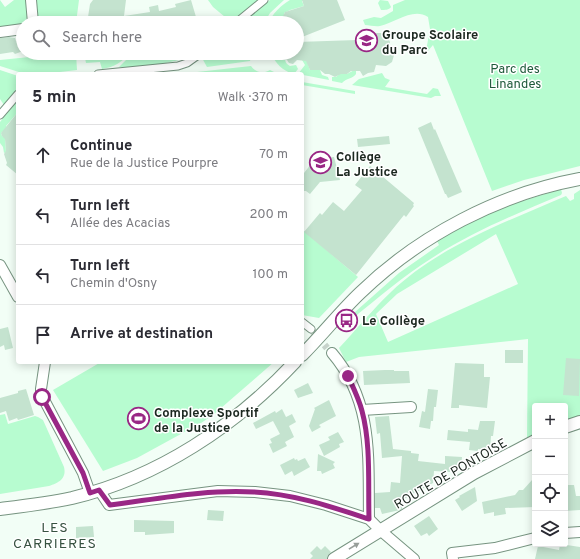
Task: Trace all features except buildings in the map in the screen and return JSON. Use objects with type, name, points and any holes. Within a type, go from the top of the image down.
[{"type":"street","points":[[31,0],[32,16]]},
{"type":"street","points":[[245,16],[264,0]]},
{"type":"street","points":[[0,32],[16,30]]},
{"type":"street","points":[[120,72],[178,66],[191,60]]},
{"type":"street","points":[[0,115],[16,96]]},
{"type":"street","points":[[304,353],[360,293],[391,266],[430,239],[493,206],[531,192],[580,180]]},
{"type":"street","points":[[0,265],[16,293]]},
{"type":"street","points":[[304,324],[311,329]]},
{"type":"street","points":[[329,350],[342,365],[355,390],[362,410],[367,436],[369,519]]},
{"type":"street","points":[[45,364],[41,394],[94,491],[110,505],[218,491],[255,492],[290,496],[331,506],[369,519],[414,559]]},
{"type":"street","points":[[0,509],[58,500],[94,491],[125,480],[170,460],[213,434],[253,403],[294,364]]},
{"type":"street","points":[[362,410],[410,407]]},
{"type":"street","points":[[568,426],[580,422]]},
{"type":"street","name":"ROUTE DE PONTOISE","points":[[334,559],[474,473],[532,443]]},
{"type":"street","points":[[568,533],[580,532]]},
{"type":"street","points":[[453,556],[532,539]]},
{"type":"green space","points":[[0,0],[5,7],[14,0],[28,0],[29,9],[28,16],[16,16],[16,25],[0,28]]},
{"type":"green space","points":[[35,0],[79,0],[77,16],[37,16]]},
{"type":"green space","points":[[208,0],[258,0],[238,16],[224,16],[213,7]]},
{"type":"green space","points":[[270,0],[284,0],[268,16],[250,16]]},
{"type":"green space","points":[[290,0],[305,0],[302,1],[304,6],[284,13],[284,16],[272,16]]},
{"type":"green space","points":[[380,0],[388,1],[391,7],[381,10],[378,3]]},
{"type":"green space","name":"Parc des Linandes","points":[[405,0],[580,0],[580,166],[524,180],[492,191],[433,45],[427,52],[426,51],[430,29],[428,17],[422,14],[416,14],[380,26],[365,25],[363,20],[374,17],[381,18],[393,11],[393,5]]},
{"type":"green space","points":[[16,58],[16,60],[76,60],[77,70],[60,72],[19,72],[0,66],[0,60]]},
{"type":"green space","points":[[306,59],[310,70],[320,70],[322,75],[328,77],[329,80],[304,75],[304,72],[300,72],[305,65],[302,60]]},
{"type":"green space","points":[[85,60],[123,60],[118,64],[102,69],[100,62],[86,63]]},
{"type":"green space","points":[[126,60],[178,60],[169,63],[137,67],[119,67]]},
{"type":"green space","points":[[203,60],[250,60],[250,61],[207,67]]},
{"type":"green space","points":[[275,60],[285,60],[287,64],[290,66],[296,65],[298,69],[296,72],[289,72]]},
{"type":"green space","points":[[251,66],[260,72],[197,72]]},
{"type":"green space","points":[[356,69],[355,76],[345,80],[342,83],[332,81],[332,77],[336,77],[341,73],[347,74]]},
{"type":"green space","points":[[0,70],[16,75],[16,91],[4,105],[0,99]]},
{"type":"green space","points":[[382,73],[385,78],[390,80],[385,87],[427,94],[433,88],[438,89],[441,96],[431,98],[352,85],[359,79]]},
{"type":"green space","points":[[304,82],[355,91],[355,94],[304,85]]},
{"type":"green space","points":[[16,102],[16,114],[6,126],[7,128],[1,133],[2,136],[5,137],[6,152],[4,153],[3,147],[0,143],[0,122]]},
{"type":"green space","points":[[561,189],[561,195],[511,216],[463,240],[432,258],[401,280],[352,319],[355,312],[399,273],[439,245],[437,241],[484,215],[506,206]]},
{"type":"green space","points":[[580,190],[580,416],[568,419],[568,403],[532,403],[532,436],[527,438],[528,339],[359,357],[346,362],[339,348],[391,292],[430,261],[474,236],[566,196],[570,201],[574,199],[574,194]],"holes":[[[496,234],[518,284],[388,342],[376,314],[397,294]]]},
{"type":"green space","points":[[304,231],[358,277],[319,318],[304,315]]},
{"type":"green space","name":"Complexe Sportif de la Justice","points":[[98,364],[272,364],[213,415],[201,423],[137,458],[103,471],[53,390]]},
{"type":"green space","points":[[5,414],[8,424],[35,416],[43,420],[64,467],[65,471],[61,480],[49,486],[0,494],[0,415]]},
{"type":"tunnel","points":[[311,329],[327,348]]},
{"type":"place","name":"Groupe Scolaire du Parc","points":[[367,41]]},
{"type":"place","name":"Collège La Justice","points":[[321,163]]},
{"type":"place","name":"Le Collège","points":[[346,320]]},
{"type":"place","name":"Complexe Sportif de la Justice","points":[[139,419]]},
{"type":"district","name":"LES CARRIERES","points":[[55,536]]},
{"type":"route","points":[[42,397],[83,473],[90,493],[99,490],[103,498],[110,505],[218,491],[255,492],[290,496],[326,505],[369,519],[367,436],[362,410],[348,376]]}]
